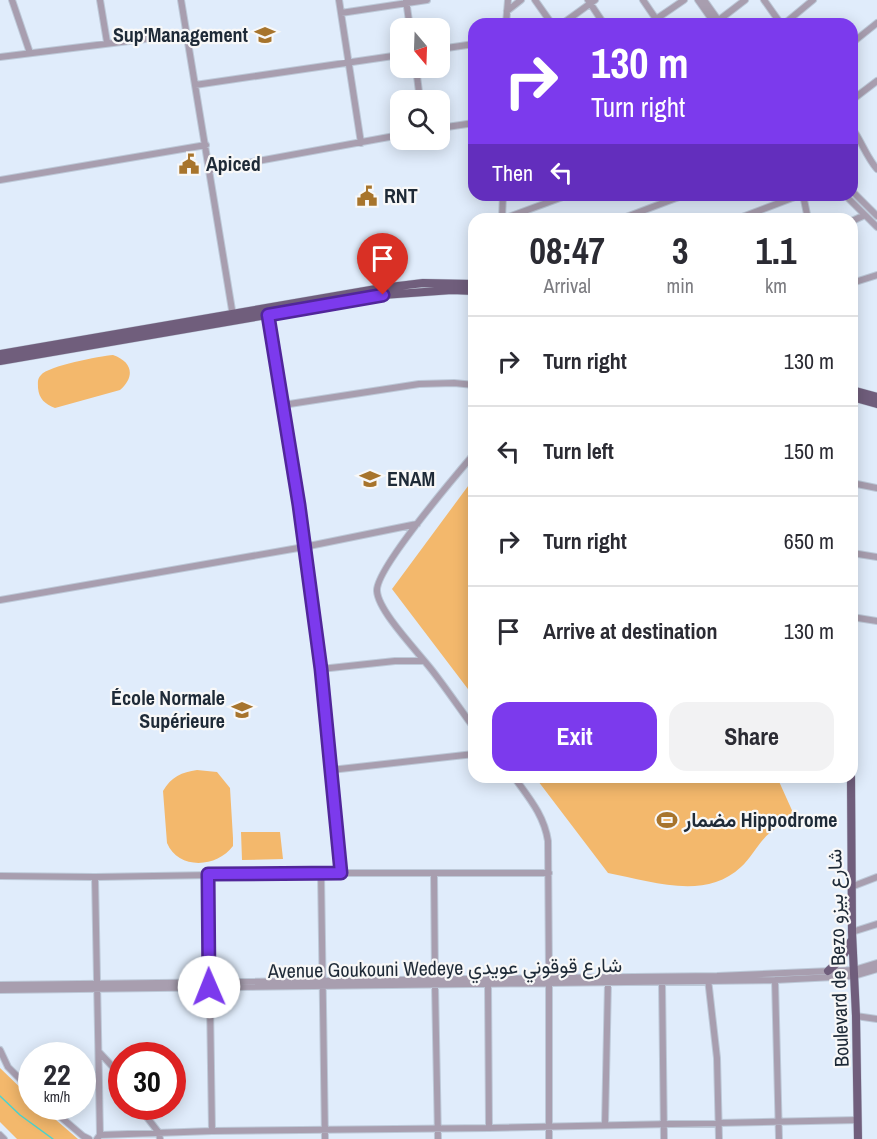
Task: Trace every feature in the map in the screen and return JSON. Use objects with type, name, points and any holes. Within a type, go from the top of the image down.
[{"type":"main road","points":[[0,361],[234,317],[424,287],[468,284]]},
{"type":"main road","points":[[234,317],[268,315],[424,287],[468,291]]},
{"type":"main road","points":[[0,354],[130,335]]},
{"type":"main road","points":[[858,392],[877,397]]},
{"type":"main road","points":[[858,399],[877,404]]},
{"type":"main road","name":"Boulevard de Bezo شارع بيزو","points":[[851,783],[851,886],[858,1139]]},
{"type":"main road","points":[[828,971],[846,953],[852,936]]},
{"type":"street","points":[[12,0],[30,53]]},
{"type":"street","points":[[100,0],[107,42]]},
{"type":"street","points":[[181,0],[234,317]]},
{"type":"street","points":[[339,0],[362,143]]},
{"type":"street","points":[[341,13],[427,0]]},
{"type":"street","points":[[506,18],[508,0]]},
{"type":"street","points":[[507,11],[521,0]]},
{"type":"street","points":[[536,0],[548,18]]},
{"type":"street","points":[[643,0],[655,18]]},
{"type":"street","points":[[657,18],[684,0]]},
{"type":"street","points":[[698,0],[714,18]]},
{"type":"street","points":[[704,0],[715,18]]},
{"type":"street","points":[[724,18],[745,0]]},
{"type":"street","points":[[764,0],[778,18]]},
{"type":"street","points":[[790,18],[813,0]]},
{"type":"street","points":[[570,18],[591,1],[601,18]]},
{"type":"street","points":[[406,2],[408,18]]},
{"type":"street","points":[[858,38],[877,23]]},
{"type":"street","points":[[0,57],[186,33]]},
{"type":"street","points":[[450,48],[468,45]]},
{"type":"street","points":[[195,85],[390,56]]},
{"type":"street","points":[[858,95],[877,81]]},
{"type":"street","points":[[450,127],[468,124]]},
{"type":"street","points":[[209,170],[390,137]]},
{"type":"street","points":[[858,137],[863,144],[864,153],[877,169]]},
{"type":"street","points":[[0,180],[206,145]]},
{"type":"street","points":[[858,197],[877,216]]},
{"type":"street","points":[[518,213],[552,201]]},
{"type":"street","points":[[645,213],[669,201]]},
{"type":"street","points":[[752,213],[786,201]]},
{"type":"street","points":[[851,201],[877,227]]},
{"type":"street","points":[[858,218],[865,215]]},
{"type":"street","points":[[858,281],[877,275]]},
{"type":"street","points":[[268,315],[321,669],[341,873]]},
{"type":"street","points":[[283,405],[419,384],[468,384]]},
{"type":"street","points":[[468,461],[417,524],[383,573],[377,591],[391,620],[468,720]]},
{"type":"street","points":[[858,484],[877,488]]},
{"type":"street","points":[[0,600],[304,547],[417,524]]},
{"type":"street","points":[[858,554],[877,557]]},
{"type":"street","points":[[858,617],[877,621]]},
{"type":"street","points":[[321,669],[395,661],[424,661]]},
{"type":"street","points":[[331,770],[468,755]]},
{"type":"street","points":[[518,783],[538,810],[546,828],[550,854],[549,1139]]},
{"type":"street","points":[[321,873],[325,1139]]},
{"type":"street","points":[[434,873],[438,1139]]},
{"type":"street","points":[[0,876],[549,873]]},
{"type":"street","points":[[208,874],[212,1131]]},
{"type":"street","points":[[95,877],[99,1052],[98,1137],[159,1136],[212,1131],[858,1120]]},
{"type":"street","points":[[851,886],[877,877]]},
{"type":"street","points":[[852,936],[877,924]]},
{"type":"street","points":[[854,973],[877,963]]},
{"type":"street","points":[[854,973],[877,969]]},
{"type":"street","name":"Avenue Goukouni Wedeye شارع قوقوني عويدي","points":[[435,982],[488,984],[549,980],[662,981],[828,971],[854,973]]},
{"type":"street","name":"Avenue Goukouni Wedeye شارع قوقوني عويدي","points":[[0,985],[209,985],[708,978],[775,980],[854,973]]},
{"type":"street","points":[[708,978],[717,1058],[719,1139]]},
{"type":"street","points":[[775,980],[779,1139]]},
{"type":"street","points":[[662,981],[664,1139]]},
{"type":"street","points":[[605,1125],[608,982]]},
{"type":"street","points":[[488,984],[489,1128]]},
{"type":"street","name":"Avenue Goukouni Wedeye شارع قوقوني عويدي","points":[[0,990],[97,986]]},
{"type":"street","points":[[856,1016],[877,1019]]},
{"type":"street","points":[[0,1050],[8,1067],[18,1077]]},
{"type":"street","points":[[99,1052],[108,1062]]},
{"type":"street","points":[[64,1120],[89,1139]]},
{"type":"street","points":[[148,1120],[159,1136]]},
{"type":"street","points":[[0,1135],[4,1139]]},
{"type":"shaded area","points":[[113,355],[125,362],[130,370],[128,380],[120,390],[55,408],[41,398],[38,381],[46,372],[75,362]]},
{"type":"shaded area","points":[[468,486],[468,689],[392,589]]},
{"type":"shaded area","points":[[197,770],[217,772],[230,788],[233,838],[233,846],[226,853],[217,859],[198,863],[180,858],[172,852],[167,843],[163,791],[177,776]]},
{"type":"shaded area","name":"مضمار Hippodrome","points":[[540,783],[780,783],[795,817],[767,836],[741,867],[727,877],[711,883],[677,886],[608,873]]},
{"type":"shaded area","points":[[241,832],[280,832],[283,859],[242,860]]},
{"type":"shaded area","points":[[0,1068],[18,1085],[18,1120],[56,1120],[78,1139],[17,1139],[0,1122]]},
{"type":"waterway","points":[[0,1096],[20,1115],[53,1139]]},
{"type":"place","name":"Sup'Management","points":[[265,35]]},
{"type":"place","name":"Apiced","points":[[189,164]]},
{"type":"place","name":"RNT","points":[[367,196]]},
{"type":"place","name":"ENAM","points":[[370,479]]},
{"type":"place","name":"École Normale Supérieure","points":[[242,710]]},
{"type":"place","name":"مضمار Hippodrome","points":[[667,820]]},
{"type":"route","points":[[209,987],[208,874],[341,873],[321,669],[304,556],[299,505],[268,315],[383,295]]}]
